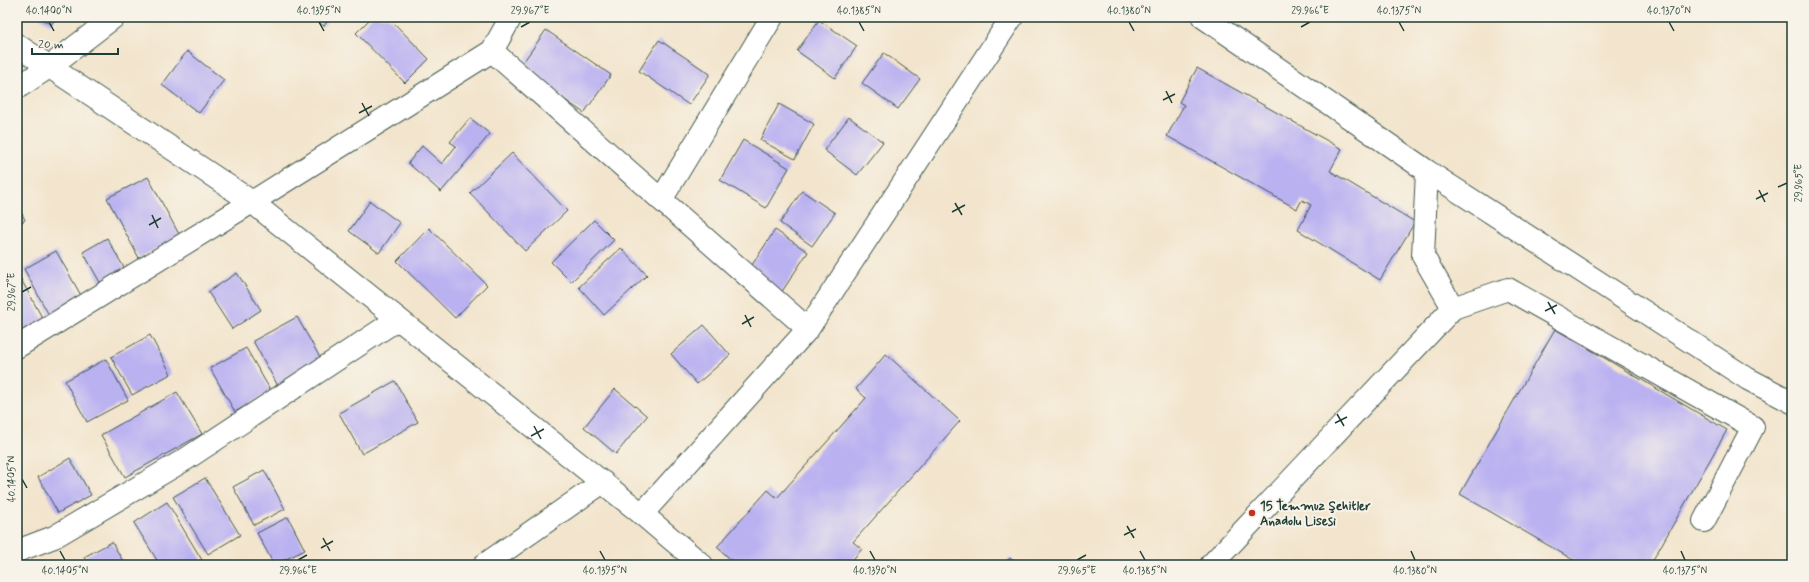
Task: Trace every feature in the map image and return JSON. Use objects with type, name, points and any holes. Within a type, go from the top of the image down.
[{"type":"street","points":[[17,88],[114,17]]},
{"type":"street","points":[[17,346],[252,202],[492,51],[511,17]]},
{"type":"street","points":[[661,200],[772,17]]},
{"type":"street","points":[[642,514],[808,329],[1012,17]]},
{"type":"street","points":[[1204,17],[1427,171],[1748,379],[1792,402]]},
{"type":"street","points":[[17,45],[252,202],[603,482],[702,565]]},
{"type":"street","points":[[492,51],[808,329]]},
{"type":"street","points":[[1427,171],[1423,256],[1453,308]]},
{"type":"street","points":[[1211,565],[1453,308],[1508,289],[1753,427],[1704,521]]},
{"type":"street","points":[[17,551],[54,537],[186,459],[398,319]]},
{"type":"street","points":[[484,565],[603,482]]},
{"type":"building","points":[[39,17],[56,17],[51,25]]},
{"type":"building","points":[[311,17],[330,17],[324,26]]},
{"type":"building","points":[[372,17],[388,17],[429,59],[405,83],[356,33]]},
{"type":"building","points":[[819,20],[857,46],[835,78],[797,51]]},
{"type":"building","points":[[546,30],[611,75],[584,113],[519,68]]},
{"type":"building","points":[[659,40],[710,74],[689,105],[639,71]]},
{"type":"building","points":[[187,51],[224,80],[199,113],[162,85]]},
{"type":"building","points":[[884,53],[920,79],[898,109],[862,83]]},
{"type":"building","points":[[1197,68],[1342,149],[1330,171],[1415,222],[1380,280],[1298,230],[1311,205],[1302,200],[1297,209],[1167,136],[1184,105],[1179,102]]},
{"type":"building","points":[[779,104],[814,124],[795,159],[760,140]]},
{"type":"building","points":[[849,117],[883,142],[857,175],[824,150]]},
{"type":"building","points":[[470,118],[490,134],[441,192],[408,163],[422,146],[442,164],[456,146],[450,142]]},
{"type":"building","points":[[743,140],[789,168],[766,208],[720,180]]},
{"type":"building","points":[[512,153],[567,211],[525,251],[470,193]]},
{"type":"building","points":[[148,177],[180,236],[139,258],[107,198]]},
{"type":"building","points":[[802,191],[835,213],[812,246],[780,223]]},
{"type":"building","points":[[370,201],[400,223],[379,253],[349,231]]},
{"type":"building","points":[[17,204],[25,220],[17,225]]},
{"type":"building","points":[[594,220],[614,240],[571,282],[551,262]]},
{"type":"building","points":[[429,228],[487,285],[455,318],[397,261]]},
{"type":"building","points":[[775,230],[808,252],[781,293],[748,271]]},
{"type":"building","points":[[107,238],[127,273],[102,286],[83,252]]},
{"type":"building","points":[[621,248],[647,275],[604,315],[579,287]]},
{"type":"building","points":[[56,251],[83,299],[50,317],[24,269]]},
{"type":"building","points":[[17,272],[44,321],[17,335]]},
{"type":"building","points":[[237,273],[261,310],[232,329],[208,292]]},
{"type":"building","points":[[297,317],[322,361],[278,386],[253,341]]},
{"type":"building","points":[[704,325],[730,355],[697,384],[671,354]]},
{"type":"building","points":[[1555,329],[1727,430],[1650,565],[1582,565],[1460,494]]},
{"type":"building","points":[[150,335],[171,374],[132,395],[111,357]]},
{"type":"building","points":[[246,348],[271,391],[235,412],[210,368]]},
{"type":"building","points":[[886,354],[960,421],[853,542],[862,549],[848,565],[737,565],[717,547],[768,490],[777,498],[866,398],[856,389]]},
{"type":"building","points":[[106,359],[128,400],[87,422],[65,381]]},
{"type":"building","points":[[395,381],[418,422],[362,454],[339,413]]},
{"type":"building","points":[[615,389],[647,416],[616,454],[584,427]]},
{"type":"building","points":[[177,392],[202,434],[125,477],[101,435]]},
{"type":"building","points":[[70,458],[91,495],[58,513],[38,477]]},
{"type":"building","points":[[264,470],[285,509],[254,525],[233,487]]},
{"type":"building","points":[[205,478],[240,535],[208,554],[173,497]]},
{"type":"building","points":[[167,502],[202,560],[194,565],[160,565],[134,523]]},
{"type":"building","points":[[288,517],[305,550],[274,565],[257,533]]},
{"type":"building","points":[[112,542],[125,565],[88,565],[84,557]]},
{"type":"building","points":[[1010,558],[1018,565],[1003,565]]},
{"type":"place","name":"15 Temmuz Şehitler Anadolu Lisesi","points":[[1252,513]]}]
